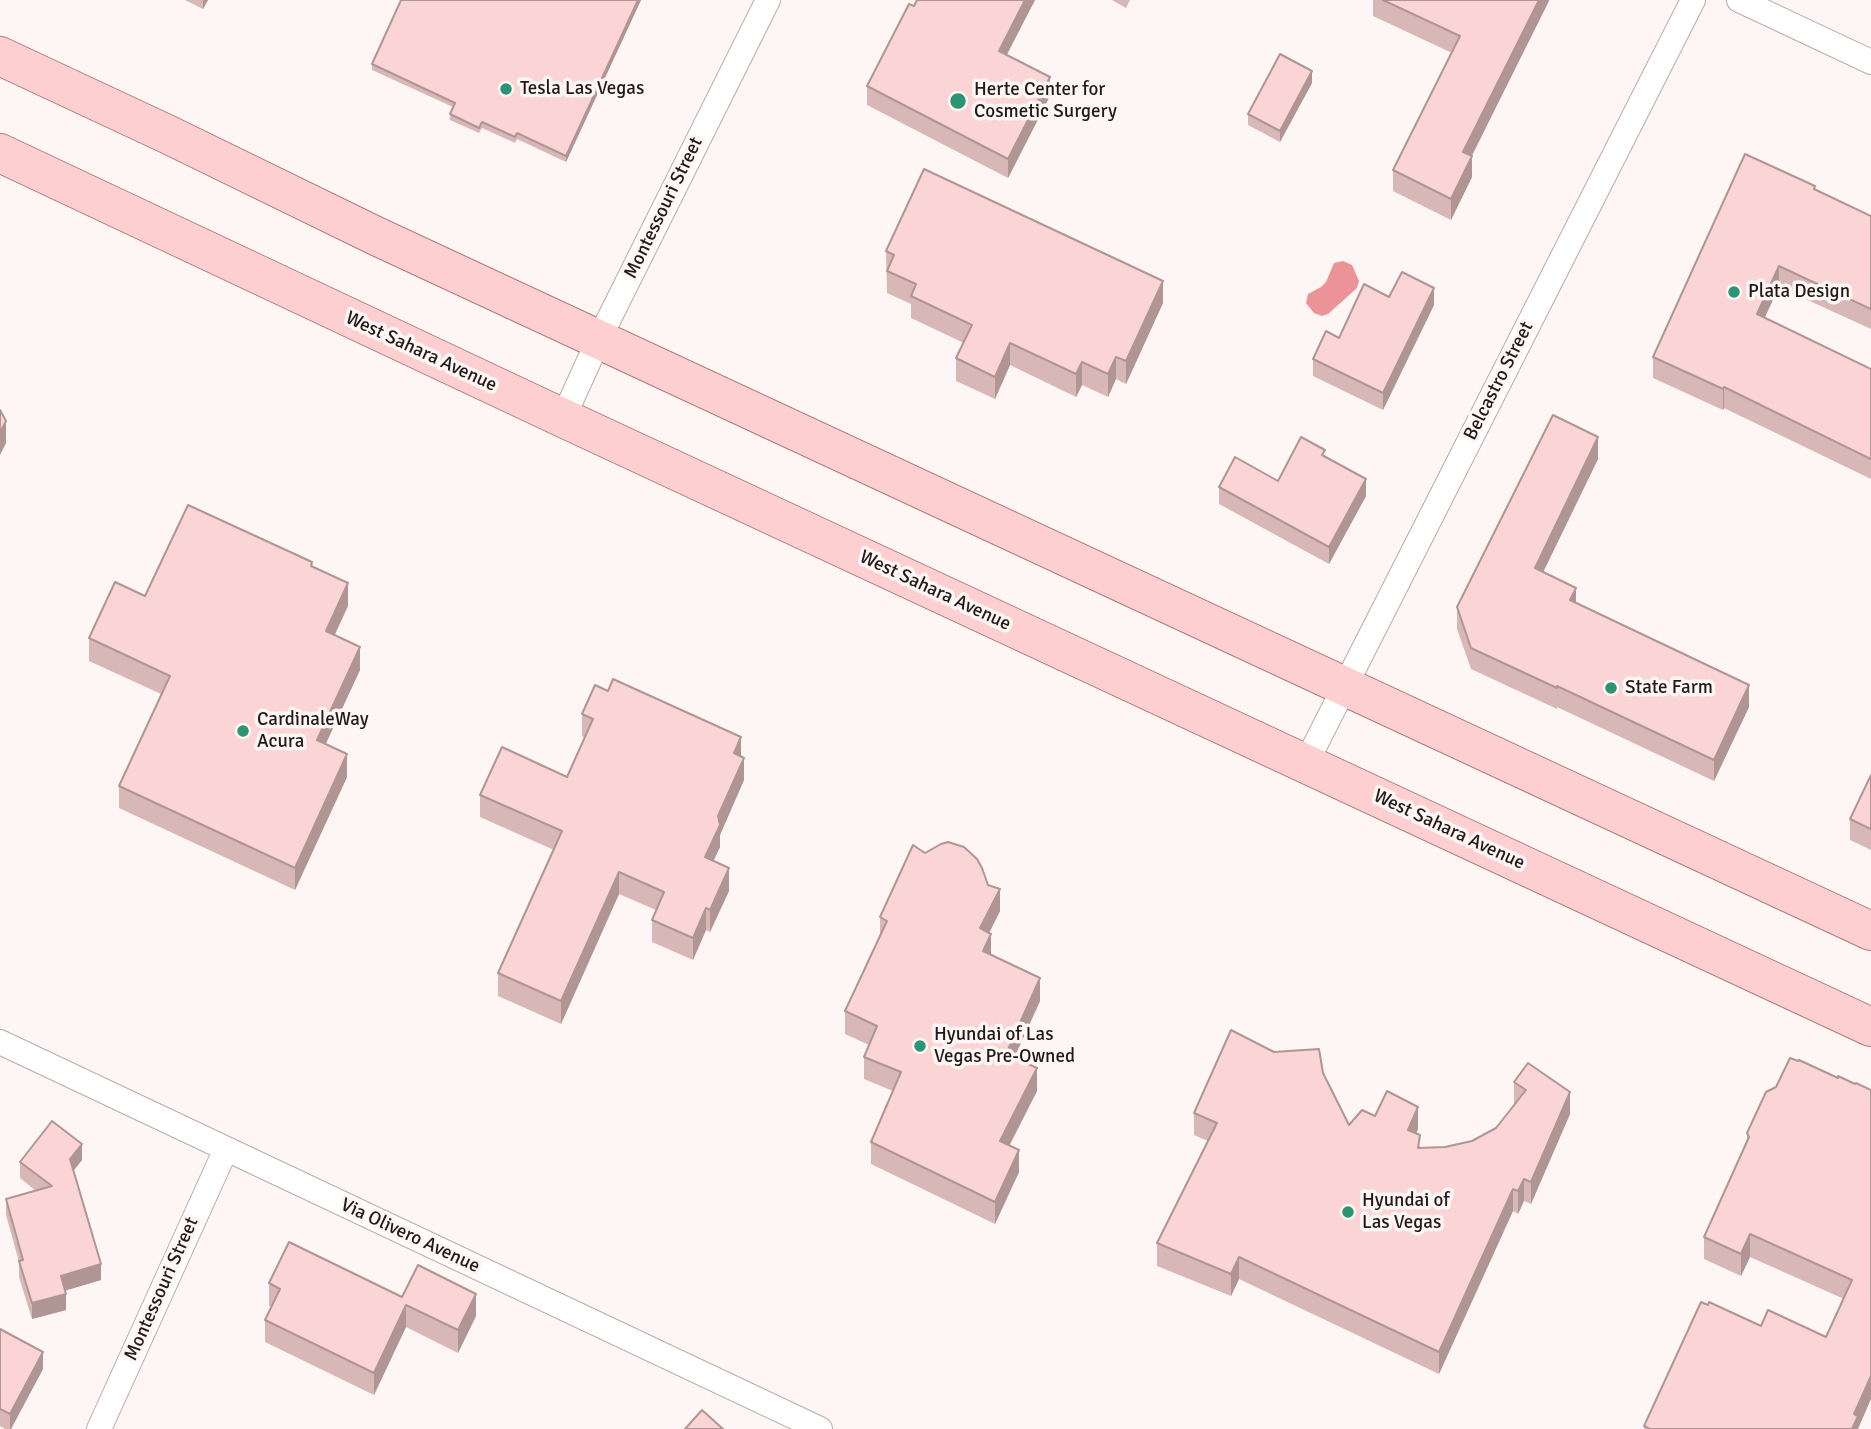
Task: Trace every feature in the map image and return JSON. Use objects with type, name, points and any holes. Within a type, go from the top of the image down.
[{"type":"main road","points":[[1,57],[376,236],[1871,931]]},
{"type":"main road","name":"West Sahara Avenue","points":[[0,153],[1871,1027]]},
{"type":"street","name":"Montessouri Street","points":[[563,418],[599,339],[768,0]]},
{"type":"street","name":"Belcastro Street","points":[[1306,763],[1693,0]]},
{"type":"street","points":[[1739,0],[1871,62]]},
{"type":"street","name":"Via Olivero Avenue","points":[[0,1042],[820,1429]]},
{"type":"street","name":"Montessouri Street","points":[[99,1429],[226,1149]]},
{"type":"shaded area","points":[[1343,261],[1352,265],[1359,281],[1357,288],[1328,314],[1322,316],[1314,313],[1306,303],[1308,294],[1326,282],[1334,263]]},
{"type":"building","name":"Tesla Las Vegas","points":[[401,0],[638,0],[566,156],[517,133],[515,137],[482,122],[479,128],[450,114],[455,103],[372,64]]},
{"type":"building","name":"Herte Center for Cosmetic Surgery","points":[[917,0],[1025,0],[999,51],[1050,77],[1008,159],[867,86],[909,4],[914,6]]},
{"type":"building","points":[[1383,0],[1539,0],[1463,152],[1472,156],[1451,199],[1393,170],[1460,36]]},
{"type":"building","points":[[1280,54],[1312,71],[1280,131],[1248,114]]},
{"type":"building","points":[[1745,154],[1815,186],[1814,189],[1871,216],[1871,309],[1779,266],[1757,314],[1871,369],[1871,459],[1724,387],[1723,389],[1653,357]]},
{"type":"building","points":[[924,169],[1163,281],[1126,361],[1116,357],[1108,374],[1082,362],[1076,374],[1010,343],[995,377],[956,358],[972,325],[911,296],[916,284],[887,271],[894,255],[886,251]]},
{"type":"building","points":[[1402,272],[1434,288],[1383,393],[1313,359],[1326,331],[1339,338],[1364,284],[1389,297]]},
{"type":"building","points":[[0,410],[6,421],[0,433]]},
{"type":"building","points":[[1553,415],[1598,437],[1535,568],[1576,588],[1570,600],[1749,685],[1714,760],[1471,648],[1457,607]]},
{"type":"building","points":[[1301,437],[1325,450],[1322,455],[1366,479],[1329,547],[1219,487],[1235,457],[1278,481]]},
{"type":"building","name":"CardinaleWay Acura","points":[[188,505],[312,562],[311,566],[348,583],[326,631],[360,647],[317,740],[347,754],[295,868],[119,786],[170,676],[89,638],[115,582],[145,596]]},
{"type":"building","points":[[613,679],[741,737],[734,753],[744,758],[718,816],[720,825],[705,857],[729,868],[710,910],[706,908],[693,938],[652,920],[664,892],[619,872],[561,1001],[498,973],[562,831],[480,795],[502,747],[567,777],[593,719],[582,714],[595,685],[608,691]]},
{"type":"building","points":[[1871,775],[1871,829],[1850,819]]},
{"type":"building","name":"Hyundai of Las Vegas Pre-Owned","points":[[948,842],[964,847],[977,859],[988,885],[1000,889],[980,928],[991,934],[983,951],[1040,978],[1006,1054],[1037,1068],[1000,1141],[1019,1150],[995,1202],[871,1142],[901,1072],[864,1057],[877,1026],[845,1011],[887,921],[880,917],[913,845],[925,853]]},
{"type":"building","name":"Hyundai of Las Vegas","points":[[1231,1030],[1274,1052],[1319,1049],[1323,1073],[1349,1125],[1362,1110],[1375,1116],[1387,1091],[1418,1107],[1408,1130],[1420,1135],[1418,1148],[1445,1147],[1472,1141],[1496,1128],[1526,1090],[1514,1082],[1528,1063],[1570,1092],[1531,1182],[1524,1179],[1518,1191],[1513,1189],[1439,1352],[1239,1257],[1231,1274],[1157,1243],[1217,1123],[1194,1113]]},
{"type":"building","points":[[1790,1058],[1871,1090],[1871,1376],[1854,1414],[1858,1416],[1852,1429],[1650,1429],[1644,1426],[1701,1302],[1708,1305],[1709,1302],[1761,1326],[1768,1310],[1826,1337],[1852,1280],[1750,1234],[1741,1254],[1704,1237],[1766,1092],[1776,1087]]},
{"type":"building","points":[[52,1121],[82,1144],[70,1159],[101,1264],[61,1276],[66,1294],[32,1303],[19,1261],[23,1260],[6,1199],[52,1186],[20,1162]]},
{"type":"building","points":[[289,1242],[402,1297],[418,1265],[476,1294],[458,1330],[406,1305],[374,1373],[265,1320],[280,1289],[269,1283]]},
{"type":"building","points":[[0,1329],[43,1352],[10,1414],[0,1409]]},
{"type":"building","points":[[702,1410],[723,1429],[685,1429]]},
{"type":"place","name":"Tesla Las Vegas","points":[[506,89]]},
{"type":"place","name":"Herte Center for Cosmetic Surgery","points":[[958,101]]},
{"type":"place","name":"Plata Design","points":[[1734,292]]},
{"type":"place","name":"State Farm","points":[[1611,688]]},
{"type":"place","name":"CardinaleWay Acura","points":[[243,731]]},
{"type":"place","name":"Hyundai of Las Vegas Pre-Owned","points":[[920,1046]]},
{"type":"place","name":"Hyundai of Las Vegas","points":[[1348,1212]]}]
